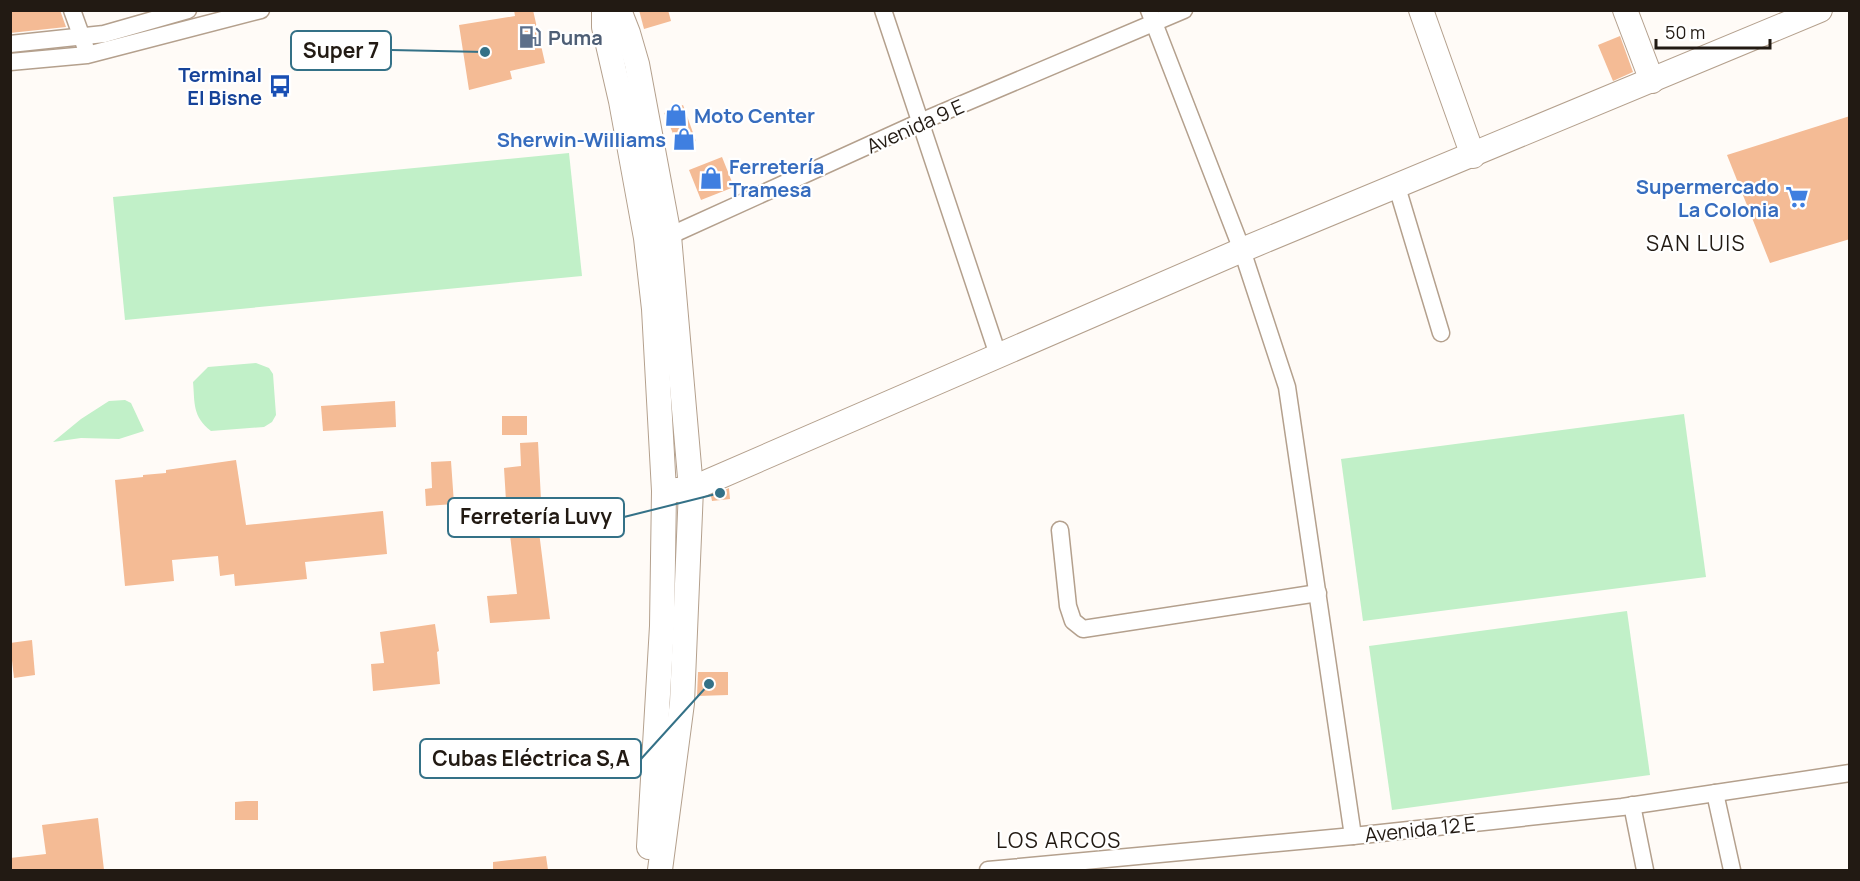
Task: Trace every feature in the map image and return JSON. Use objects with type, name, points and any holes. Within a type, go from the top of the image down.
[{"type":"street","points":[[72,10],[83,37],[87,55]]},
{"type":"street","points":[[10,44],[104,34],[188,10]]},
{"type":"street","points":[[10,62],[87,55],[261,10]]},
{"type":"street","points":[[604,10],[604,27],[621,101],[657,237],[654,309],[664,491],[661,637],[647,870]]},
{"type":"street","points":[[619,10],[637,64],[657,237],[691,489],[682,703],[660,870]]},
{"type":"street","points":[[883,10],[998,355]]},
{"type":"street","name":"Avenida 9 E","points":[[657,237],[920,122],[1151,17],[1184,10]]},
{"type":"street","points":[[1421,10],[1473,156]]},
{"type":"street","points":[[1625,10],[1652,81]]},
{"type":"street","points":[[664,491],[691,489],[1242,250],[1820,10]]},
{"type":"street","points":[[1151,17],[1242,250],[1287,387],[1353,836]]},
{"type":"street","points":[[1396,187],[1441,333]]},
{"type":"street","points":[[1060,530],[1068,606],[1073,621],[1083,629],[1318,593]]},
{"type":"street","name":"Avenida 12 E","points":[[988,870],[1353,836],[1632,805],[1850,773]]},
{"type":"street","points":[[1715,793],[1732,870]]},
{"type":"street","points":[[1632,805],[1645,870]]},
{"type":"green space","points":[[569,153],[582,276],[125,320],[113,197]]},
{"type":"green space","points":[[256,363],[269,368],[273,374],[276,415],[272,422],[264,427],[211,431],[197,414],[193,382],[208,367]]},
{"type":"green space","points":[[125,400],[131,403],[144,431],[119,439],[81,438],[53,442],[81,419],[109,401]]},
{"type":"green space","points":[[1684,414],[1706,577],[1363,621],[1341,459]]},
{"type":"green space","points":[[1627,611],[1650,775],[1392,810],[1369,646]]},
{"type":"building","points":[[10,10],[60,10],[66,27],[10,33]]},
{"type":"building","points":[[514,10],[533,10],[545,63],[510,71],[512,79],[469,90],[459,25],[515,16]]},
{"type":"building","points":[[639,10],[668,10],[671,21],[644,29]]},
{"type":"building","points":[[1620,36],[1633,72],[1613,81],[1598,45]]},
{"type":"building","points":[[683,105],[696,141],[679,147],[664,113]]},
{"type":"building","name":"Supermercado La Colonia","points":[[1850,116],[1850,239],[1770,263],[1727,155]]},
{"type":"building","name":"Ferretería Tramesa","points":[[722,157],[734,187],[701,200],[689,170]]},
{"type":"building","points":[[395,401],[396,427],[323,431],[321,406]]},
{"type":"building","points":[[502,416],[527,416],[527,435],[502,435]]},
{"type":"building","points":[[538,442],[541,500],[506,501],[504,468],[521,466],[520,443]]},
{"type":"building","points":[[236,460],[246,525],[383,511],[387,554],[305,562],[307,579],[235,586],[234,574],[220,576],[218,556],[172,560],[174,581],[125,586],[115,480]]},
{"type":"building","points":[[451,461],[454,504],[426,506],[425,489],[432,488],[431,462]]},
{"type":"building","points":[[729,488],[730,499],[712,501],[711,496]]},
{"type":"building","points":[[539,532],[550,619],[490,623],[487,596],[517,594],[510,535]]},
{"type":"building","points":[[435,624],[440,684],[373,691],[371,664],[384,663],[380,632]]},
{"type":"building","points":[[32,640],[35,675],[14,678],[10,643]]},
{"type":"building","points":[[698,672],[728,672],[728,695],[697,696]]},
{"type":"building","points":[[258,801],[258,820],[235,820],[235,802]]},
{"type":"building","points":[[98,818],[104,870],[10,870],[10,858],[46,854],[42,825]]},
{"type":"building","points":[[546,856],[548,870],[493,870],[493,862]]},
{"type":"place","name":"Puma","points":[[530,37]]},
{"type":"place","name":"Super 7","points":[[485,52]]},
{"type":"place","name":"Terminal El Bisne","points":[[280,86]]},
{"type":"place","name":"Moto Center","points":[[676,115]]},
{"type":"place","name":"Sherwin-Williams","points":[[684,139]]},
{"type":"place","name":"Ferretería Tramesa","points":[[711,178]]},
{"type":"place","name":"Supermercado La Colonia","points":[[1797,197]]},
{"type":"place","name":"Ferretería Luvy","points":[[720,493]]},
{"type":"place","name":"Cubas Eléctrica S,A","points":[[709,684]]},
{"type":"district","name":"SAN LUIS","points":[[1696,243]]},
{"type":"district","name":"LOS ARCOS","points":[[1059,840]]}]
